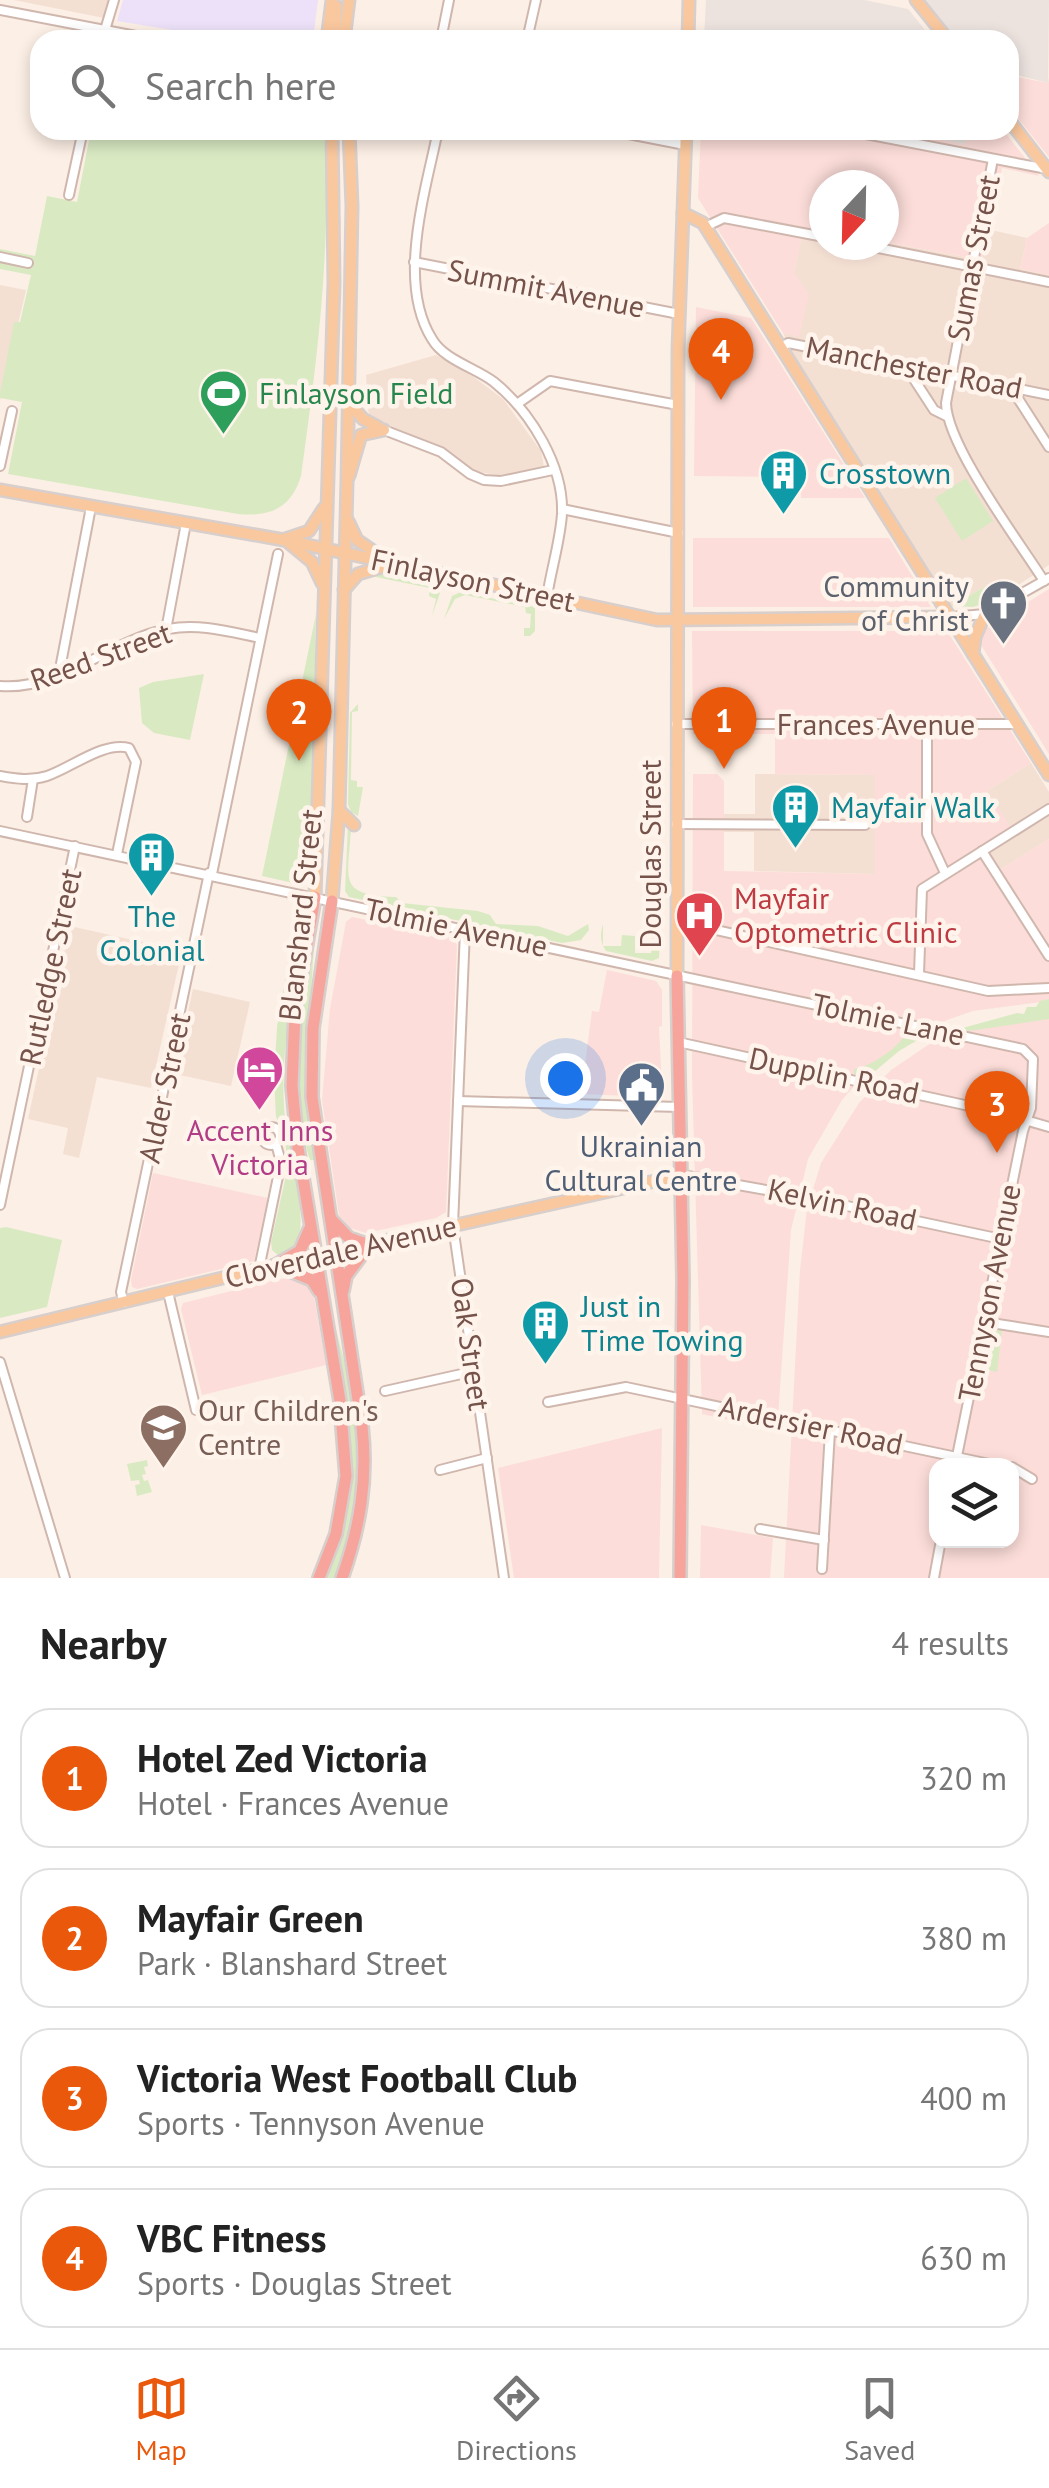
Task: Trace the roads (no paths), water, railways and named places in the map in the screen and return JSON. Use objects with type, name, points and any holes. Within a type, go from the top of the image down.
[{"type":"highway","name":"Blanshard Street","points":[[315,897],[295,1012],[294,1116],[345,1440],[346,1476],[336,1534],[320,1578]]},
{"type":"highway","name":"Blanshard Street","points":[[332,901],[314,1018],[311,1072],[314,1120],[365,1467],[358,1523],[342,1578]]},
{"type":"highway","name":"Douglas Street","points":[[677,976],[682,1175],[680,1578]]},
{"type":"highway","points":[[328,1215],[349,1238],[369,1245],[346,1276],[342,1298]]},
{"type":"highway","points":[[276,1265],[300,1252],[310,1224]]},
{"type":"highway","points":[[276,1265],[312,1280],[323,1299]]},
{"type":"main road","points":[[329,30],[334,0]]},
{"type":"main road","points":[[334,0],[335,30]]},
{"type":"main road","points":[[345,30],[349,0]]},
{"type":"main road","points":[[688,30],[689,0]]},
{"type":"main road","points":[[916,0],[940,30]]},
{"type":"main road","points":[[1019,133],[1048,170]]},
{"type":"main road","name":"Blanshard Street","points":[[315,897],[335,235],[332,140]]},
{"type":"main road","name":"Blanshard Street","points":[[332,901],[339,810],[346,512],[352,206],[349,140]]},
{"type":"main road","name":"Douglas Street","points":[[677,976],[678,405],[686,140]]},
{"type":"main road","points":[[683,213],[700,220],[705,227],[1049,775]]},
{"type":"main road","points":[[348,402],[363,419],[384,430]]},
{"type":"main road","points":[[346,481],[361,435],[365,431],[384,430]]},
{"type":"main road","name":"Finlayson Street","points":[[0,490],[326,548],[658,620],[951,617]]},
{"type":"main road","points":[[284,540],[310,531],[320,520],[327,502]]},
{"type":"main road","points":[[346,512],[357,540],[392,564]]},
{"type":"main road","points":[[284,540],[312,562],[324,590]]},
{"type":"main road","points":[[344,591],[367,568],[392,564]]},
{"type":"main road","points":[[973,655],[974,637],[985,614]]},
{"type":"main road","points":[[339,810],[354,825]]},
{"type":"main road","name":"Cloverdale Avenue","points":[[0,1332],[276,1265],[682,1175]]},
{"type":"street","points":[[0,10],[104,30],[114,0]]},
{"type":"street","points":[[442,30],[449,0]]},
{"type":"street","points":[[529,30],[536,0]]},
{"type":"street","points":[[70,195],[82,140]]},
{"type":"street","points":[[436,140],[416,237],[414,262],[419,298],[432,342],[494,382],[517,404],[533,425],[553,470],[562,509],[547,597]]},
{"type":"street","points":[[660,140],[686,145]]},
{"type":"street","points":[[896,140],[1048,170]]},
{"type":"street","name":"Sumas Street","points":[[946,416],[993,159]]},
{"type":"street","points":[[705,227],[724,218],[809,234]]},
{"type":"street","points":[[899,252],[1049,282]]},
{"type":"street","points":[[0,258],[28,263]]},
{"type":"street","name":"Summit Avenue","points":[[414,262],[679,314]]},
{"type":"street","name":"Manchester Road","points":[[781,348],[788,343],[1049,394]]},
{"type":"street","points":[[905,366],[934,410],[946,416],[957,444],[1046,579],[985,614],[951,617]]},
{"type":"street","points":[[517,404],[550,381],[678,405]]},
{"type":"street","points":[[1019,389],[1017,397],[1049,448]]},
{"type":"street","points":[[0,466],[12,411]]},
{"type":"street","points":[[384,430],[441,452],[484,480],[501,481],[553,470]]},
{"type":"street","points":[[59,674],[91,507]]},
{"type":"street","points":[[562,509],[680,533]]},
{"type":"street","points":[[166,630],[186,523]]},
{"type":"street","name":"Alder Street","points":[[124,1303],[121,1292],[278,554]]},
{"type":"street","name":"Reed Street","points":[[0,686],[27,686],[166,630],[202,627],[260,638]]},
{"type":"street","name":"Frances Avenue","points":[[676,724],[1016,724]]},
{"type":"street","points":[[928,726],[928,834],[946,873]]},
{"type":"street","name":"Rutledge Street","points":[[34,779],[113,748],[123,746],[132,751],[136,762],[117,854]]},
{"type":"street","points":[[0,776],[34,779],[28,817]]},
{"type":"street","points":[[919,974],[922,889],[1049,809]]},
{"type":"street","points":[[676,824],[865,826]]},
{"type":"street","name":"Tolmie Avenue","points":[[0,831],[677,976]]},
{"type":"street","name":"Rutledge Street","points":[[0,1206],[76,846]]},
{"type":"street","points":[[982,851],[1049,956]]},
{"type":"street","points":[[676,921],[988,991],[1049,988]]},
{"type":"street","name":"Oak Street","points":[[465,930],[453,1226],[504,1578]]},
{"type":"street","name":"Tolmie Lane","points":[[677,976],[1024,1049],[1033,1059],[1032,1104],[1026,1121]]},
{"type":"street","name":"Dupplin Road","points":[[677,1042],[1049,1127]]},
{"type":"street","points":[[458,1100],[678,1107]]},
{"type":"street","name":"Tennyson Avenue","points":[[957,1458],[1026,1121]]},
{"type":"street","points":[[259,1269],[281,1162],[276,1144]]},
{"type":"street","name":"Kelvin Road","points":[[682,1175],[1001,1239]]},
{"type":"street","points":[[168,1292],[196,1410]]},
{"type":"street","points":[[985,1322],[1049,1332]]},
{"type":"street","points":[[0,1362],[66,1578]]},
{"type":"street","points":[[385,1391],[475,1371]]},
{"type":"street","name":"Ardersier Road","points":[[548,1402],[626,1387],[830,1430],[940,1458]]},
{"type":"street","points":[[822,1569],[830,1430]]},
{"type":"street","points":[[440,1470],[487,1458]]},
{"type":"street","points":[[1019,1472],[1032,1479]]},
{"type":"street","points":[[760,1528],[824,1540]]},
{"type":"street","points":[[934,1578],[940,1548]]},
{"type":"place","name":"VBC Fitness","points":[[721,400]]},
{"type":"place","name":"Finlayson Field","points":[[224,436]]},
{"type":"place","name":"Crosstown","points":[[784,516]]},
{"type":"place","name":"Community of Christ","points":[[1004,646]]},
{"type":"place","name":"Mayfair Green","points":[[299,761]]},
{"type":"place","name":"Hotel Zed Victoria","points":[[724,769]]},
{"type":"place","name":"Mayfair Walk","points":[[796,850]]},
{"type":"place","name":"The Colonial","points":[[152,898]]},
{"type":"place","name":"Mayfair Optometric Clinic","points":[[699,958]]},
{"type":"place","name":"Accent Inns Victoria","points":[[260,1112]]},
{"type":"place","name":"Ukrainian Cultural Centre","points":[[641,1128]]},
{"type":"place","name":"Victoria West Football Club","points":[[997,1153]]},
{"type":"place","name":"Just in Time Towing","points":[[546,1366]]},
{"type":"place","name":"Our Children's Centre","points":[[163,1470]]}]
